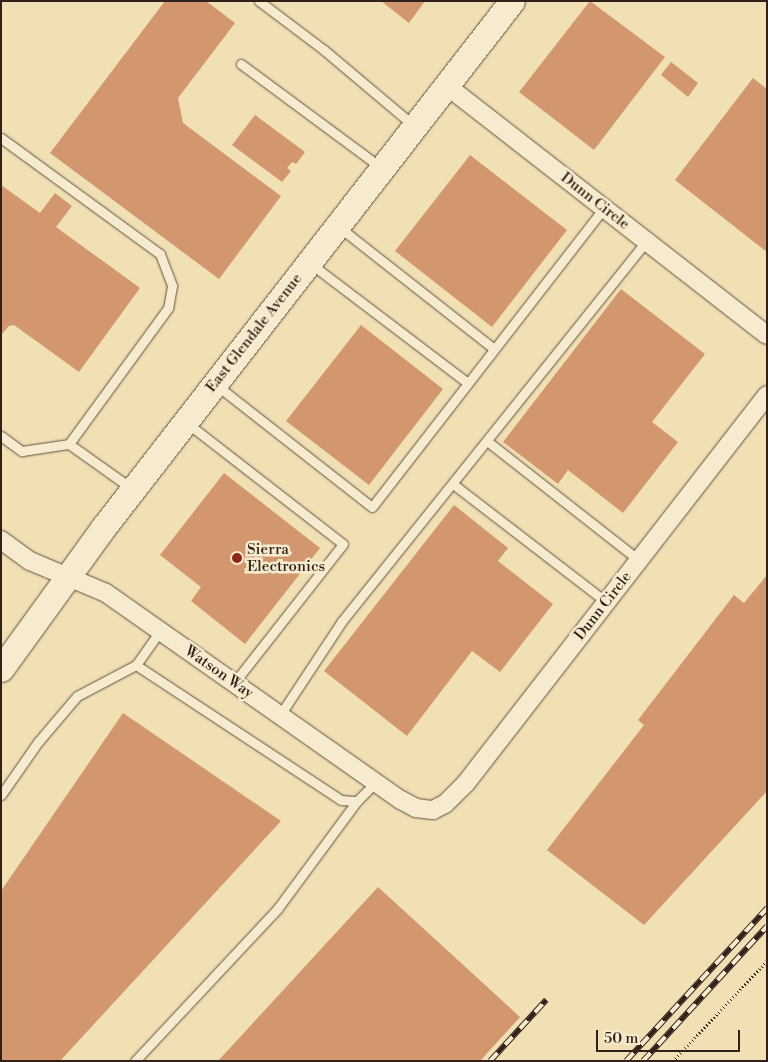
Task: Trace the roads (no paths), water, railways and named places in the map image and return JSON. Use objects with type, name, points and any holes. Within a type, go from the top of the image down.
[{"type":"street","name":"East Glendale Avenue","points":[[1,669],[133,489],[512,1]]},
{"type":"street","name":"Dunn Circle","points":[[447,86],[767,335]]},
{"type":"street","name":"Dunn Circle","points":[[433,810],[455,796],[466,783],[767,395]]},
{"type":"street","name":"Watson Way","points":[[1,540],[30,560],[106,593],[376,782],[416,808],[433,810]]},
{"type":"lane","points":[[259,1],[324,50],[415,127]]},
{"type":"lane","points":[[241,64],[382,168]]},
{"type":"lane","points":[[1,138],[160,254],[172,286],[168,308],[69,444]]},
{"type":"lane","points":[[214,384],[372,507],[604,208]]},
{"type":"lane","points":[[338,226],[494,349]]},
{"type":"lane","points":[[280,715],[342,621],[646,241]]},
{"type":"lane","points":[[309,262],[468,383]]},
{"type":"lane","points":[[186,421],[344,544],[234,683]]},
{"type":"lane","points":[[1,436],[22,451],[69,444],[133,489]]},
{"type":"lane","points":[[486,441],[639,560]]},
{"type":"lane","points":[[453,484],[606,602]]},
{"type":"lane","points":[[1,795],[38,742],[77,696],[136,666],[160,630]]},
{"type":"lane","points":[[136,666],[341,800],[357,801]]},
{"type":"lane","points":[[135,1061],[278,908],[357,801],[376,782]]},
{"type":"railway","points":[[626,1061],[767,908]]},
{"type":"railway","points":[[643,1061],[767,926]]},
{"type":"railway","points":[[490,1061],[546,1000]]},
{"type":"place","name":"Sierra Electronics","points":[[237,558]]}]
